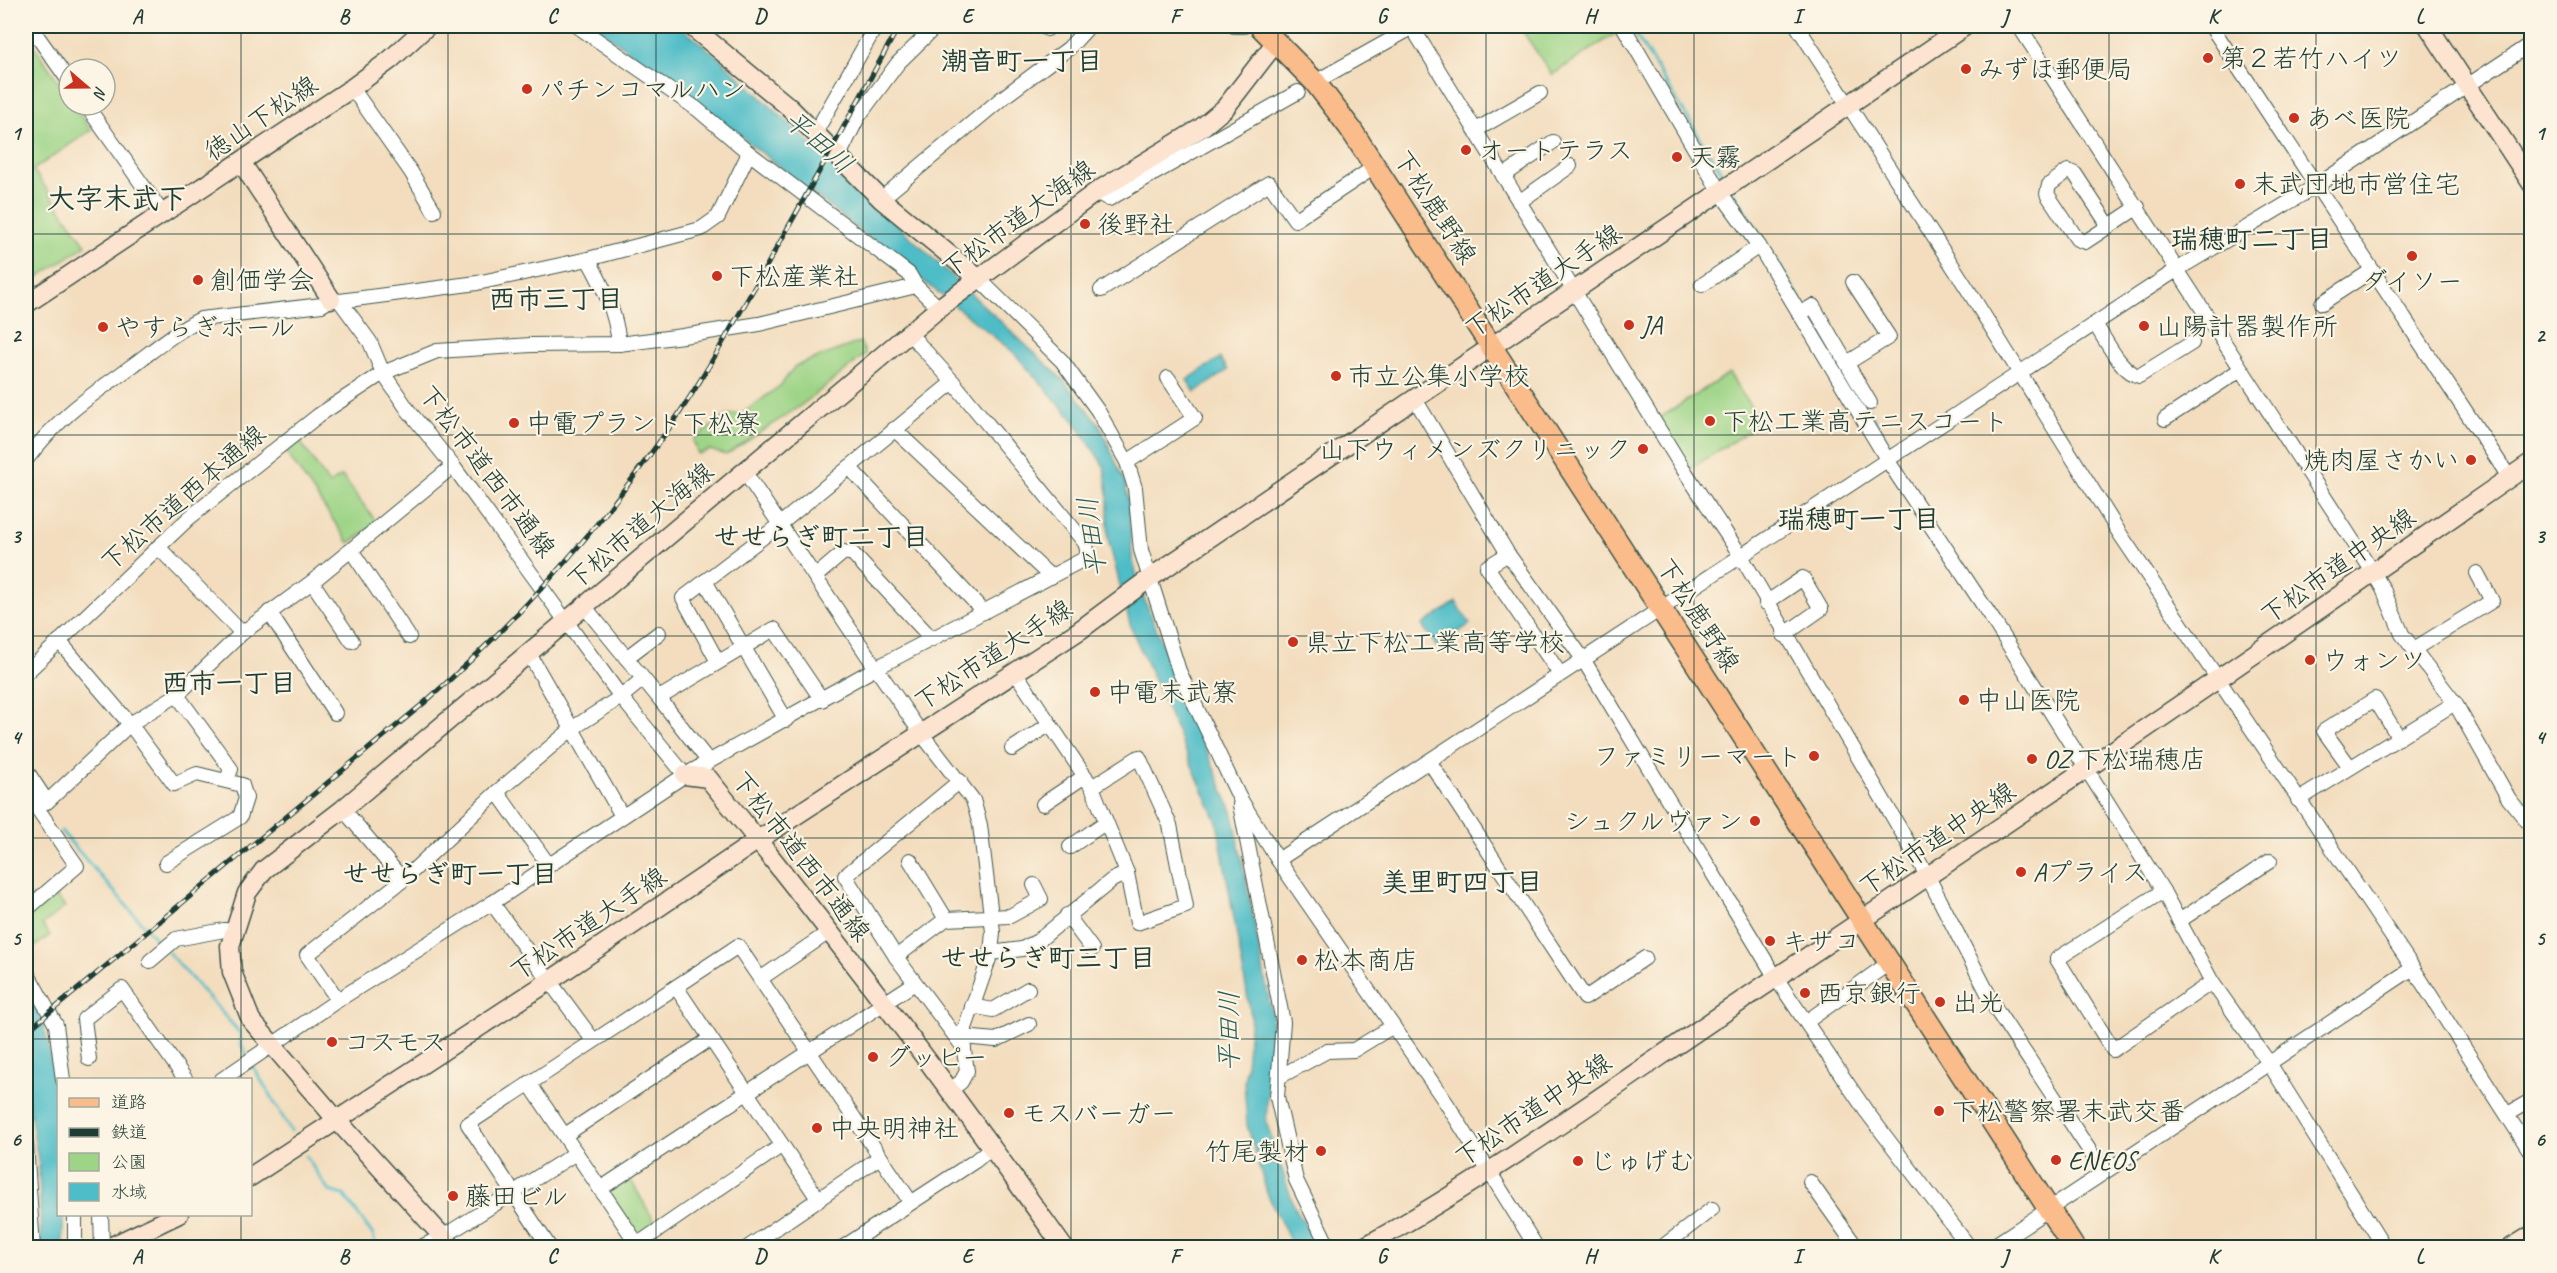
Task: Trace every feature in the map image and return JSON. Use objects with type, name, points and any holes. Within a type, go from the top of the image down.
[{"type":"main road","name":"下松鹿野線","points":[[1260,26],[1276,42],[1306,87],[1376,166],[2074,1248]]},
{"type":"street","points":[[30,26],[57,64]]},
{"type":"street","name":"徳山下松線","points":[[26,304],[352,88],[390,60],[427,26]]},
{"type":"street","points":[[577,26],[697,109],[749,153],[909,274],[916,286],[939,308]]},
{"type":"street","points":[[691,26],[789,107],[881,199],[1062,361],[1098,411],[1127,462],[1135,488],[1145,581],[1179,671],[1239,797],[1278,860],[1447,1104],[1537,1248]]},
{"type":"street","points":[[815,132],[876,26]]},
{"type":"street","points":[[838,158],[858,117],[898,63],[936,26]]},
{"type":"street","points":[[1042,26],[1047,29],[1049,26]]},
{"type":"street","points":[[881,199],[1001,99],[1069,48],[1089,26]]},
{"type":"street","points":[[1234,26],[1244,26]]},
{"type":"street","points":[[1096,192],[1109,199],[1413,26],[1682,467],[1741,556],[1784,634],[1928,877],[1997,1011],[2103,1171]]},
{"type":"street","points":[[1623,26],[1720,192],[1759,246],[1888,461],[1995,623],[2163,891],[2212,982],[2269,1063],[2385,1248]]},
{"type":"street","points":[[1797,26],[2020,373],[2120,534],[2413,968],[2532,1154]]},
{"type":"street","name":"下松市道大手線","points":[[252,1176],[1015,672],[1145,581],[1965,26]]},
{"type":"street","points":[[2019,26],[2373,572],[2383,589],[2402,634],[2455,703],[2509,799],[2532,827]]},
{"type":"street","points":[[2211,26],[2509,477]]},
{"type":"street","points":[[2428,26],[2532,184]]},
{"type":"street","name":"下松市道大海線","points":[[448,1242],[250,1020],[239,996],[232,972],[230,946],[247,893],[264,870],[343,809],[939,308],[1096,192],[1214,117],[1245,85],[1276,42]]},
{"type":"street","points":[[1278,860],[1661,606],[1888,461],[2178,269],[2316,186],[2532,43]]},
{"type":"street","points":[[352,88],[411,172],[434,211]]},
{"type":"street","points":[[1476,130],[1540,93]]},
{"type":"street","points":[[94,117],[163,214]]},
{"type":"street","points":[[1214,117],[1225,133]]},
{"type":"street","points":[[1503,176],[1553,142]]},
{"type":"street","points":[[26,460],[48,430],[82,402],[185,327],[201,319],[477,283],[588,259],[701,229],[718,216],[749,153]]},
{"type":"street","name":"下松市道西市通線","points":[[241,162],[336,300],[370,342],[382,373],[408,411],[453,466],[621,697],[685,775],[708,778],[758,840],[886,1004],[1064,1248]]},
{"type":"street","points":[[1101,290],[1269,183],[1295,220],[1376,166]]},
{"type":"street","points":[[1519,202],[1570,166]]},
{"type":"street","points":[[2109,226],[2075,174],[2068,171],[2049,185],[2047,194],[2077,239],[2085,242],[2138,207]]},
{"type":"street","points":[[1702,285],[1759,246]]},
{"type":"street","points":[[588,259],[600,278],[617,322],[619,344]]},
{"type":"street","points":[[2322,303],[2371,271]]},
{"type":"street","points":[[1847,363],[1889,337],[1853,282]]},
{"type":"street","name":"下松市道大海線","points":[[382,373],[446,350],[619,344],[759,324],[916,286]]},
{"type":"street","points":[[1799,315],[1813,306],[1869,403]]},
{"type":"street","points":[[2095,324],[2121,363],[2132,375],[2139,376],[2192,343]]},
{"type":"street","points":[[224,1078],[338,1000],[492,903],[685,775],[876,668],[1088,557],[1086,544],[953,382],[909,333]]},
{"type":"street","points":[[2165,419],[2240,370]]},
{"type":"street","name":"下松市道西本通線","points":[[26,673],[189,518],[319,415],[382,373]]},
{"type":"street","points":[[1127,462],[1195,417],[1168,378]]},
{"type":"street","points":[[718,662],[683,598],[779,525],[953,382]]},
{"type":"street","points":[[1414,399],[1508,554],[1583,659],[1776,978],[1866,1111],[1970,1248]]},
{"type":"street","points":[[894,429],[1051,577]]},
{"type":"street","name":"下松市道中央線","points":[[1362,1248],[1488,1172],[1928,877],[2532,462]]},
{"type":"street","points":[[26,770],[47,802],[130,724],[177,694],[242,633],[312,582],[453,466]]},
{"type":"street","points":[[849,467],[984,612]]},
{"type":"street","points":[[744,471],[921,733],[973,800],[980,825],[993,917],[991,953],[972,1006],[963,1043],[967,1071],[961,1082],[950,1090]]},
{"type":"street","points":[[158,547],[242,633]]},
{"type":"street","points":[[351,550],[409,637]]},
{"type":"street","points":[[816,576],[844,552],[853,554],[932,639]]},
{"type":"street","points":[[1508,554],[1487,567],[1560,674]]},
{"type":"street","points":[[2414,649],[2492,601],[2477,573]]},
{"type":"street","points":[[1766,603],[1803,578],[1821,609],[1784,634]]},
{"type":"street","points":[[705,581],[786,720]]},
{"type":"street","points":[[312,582],[352,640]]},
{"type":"street","points":[[584,606],[709,762]]},
{"type":"street","points":[[269,612],[335,713]]},
{"type":"street","points":[[659,698],[774,629],[822,700]]},
{"type":"street","points":[[626,658],[658,633]]},
{"type":"street","points":[[58,641],[130,724],[174,784],[197,774],[242,785],[246,798],[240,817],[166,863]]},
{"type":"street","points":[[528,652],[622,816]]},
{"type":"street","points":[[1015,672],[1089,781],[1127,873],[1137,923],[1186,906],[1170,825],[1139,758],[1089,781],[1043,804]]},
{"type":"street","points":[[338,1000],[307,955],[403,880],[498,792],[573,728],[621,697],[643,679]]},
{"type":"street","points":[[177,694],[231,769],[227,780]]},
{"type":"street","points":[[2350,767],[2324,731],[2374,699],[2399,738]]},
{"type":"street","points":[[2298,800],[2455,703]]},
{"type":"street","points":[[1012,748],[1050,724]]},
{"type":"street","points":[[1429,761],[1585,998],[1645,958]]},
{"type":"street","points":[[960,781],[845,876],[896,957],[963,1043]]},
{"type":"street","points":[[26,792],[77,866],[26,910]]},
{"type":"street","points":[[498,792],[548,864]]},
{"type":"street","points":[[1239,797],[1283,1022],[1277,1097],[1296,1180],[1329,1248]]},
{"type":"street","points":[[343,809],[403,880]]},
{"type":"street","points":[[1070,847],[1106,822]]},
{"type":"street","points":[[910,860],[946,919]]},
{"type":"street","points":[[2179,921],[2270,861]]},
{"type":"street","points":[[991,953],[1022,949],[1038,941],[1112,880],[1127,873]]},
{"type":"street","points":[[896,957],[946,919],[1010,916],[1041,899],[1034,885]]},
{"type":"street","points":[[2163,891],[2057,958],[2113,1050],[2212,982]]},
{"type":"street","points":[[492,903],[548,982],[593,1040]]},
{"type":"street","points":[[1067,915],[1092,949]]},
{"type":"street","points":[[150,961],[176,939],[224,930],[234,931]]},
{"type":"street","points":[[760,979],[829,932]]},
{"type":"street","points":[[550,1248],[468,1124],[738,946],[910,1202]]},
{"type":"street","points":[[1806,1022],[1889,963]]},
{"type":"street","points":[[1990,1248],[2103,1171],[2413,968]]},
{"type":"street","points":[[26,971],[56,1025],[63,1078]]},
{"type":"street","points":[[600,1189],[915,983]]},
{"type":"street","points":[[676,987],[819,1200]]},
{"type":"street","points":[[89,1059],[84,1019],[122,989],[185,1078]]},
{"type":"street","points":[[972,1006],[993,1010],[1028,989]]},
{"type":"street","points":[[963,1043],[996,1040],[1029,1024]]},
{"type":"street","points":[[1278,1077],[1327,1051],[1354,1050],[1393,1026]]},
{"type":"street","points":[[565,1135],[710,1039]]},
{"type":"street","points":[[529,1083],[639,1246],[782,1146]]},
{"type":"street","points":[[2508,1114],[2532,1100]]},
{"type":"street","points":[[26,1144],[33,1248]]},
{"type":"street","points":[[842,1248],[975,1161],[992,1147]]},
{"type":"street","points":[[419,1248],[448,1242],[513,1192],[576,1153]]},
{"type":"street","points":[[747,1248],[880,1157]]},
{"type":"street","points":[[1810,1182],[1857,1248]]},
{"type":"street","points":[[1661,1248],[1712,1209]]},
{"type":"street","points":[[75,1216],[75,1248]]},
{"type":"street","points":[[101,1216],[102,1248]]},
{"type":"street","points":[[108,1248],[177,1216]]},
{"type":"street","points":[[2511,1248],[2532,1235]]},
{"type":"green space","points":[[1519,26],[1563,26],[1576,29],[1581,26],[1618,26],[1621,30],[1552,75]]},
{"type":"green space","points":[[26,34],[57,79],[57,117],[82,117],[91,130],[33,170],[86,245],[26,285]]},
{"type":"green space","points":[[860,342],[866,354],[803,404],[726,455],[710,450],[698,454],[693,440],[728,415],[743,413],[781,385],[795,366]]},
{"type":"green space","name":"下松工業高テニスコート","points":[[1729,373],[1761,423],[1690,469],[1658,419]]},
{"type":"green space","points":[[300,441],[329,484],[342,476],[378,524],[349,543],[286,452]]},
{"type":"green space","points":[[53,893],[65,907],[42,925],[50,935],[33,948],[26,945],[26,916]]},
{"type":"green space","points":[[629,1177],[657,1226],[639,1238],[607,1192]]},
{"type":"water","points":[[595,26],[679,26],[718,57],[1063,380],[1099,424],[1125,483],[1129,504],[1132,557],[1140,589],[1233,814],[1272,1015],[1266,1122],[1294,1206],[1318,1247],[1293,1247],[1267,1193],[1247,1125],[1244,1083],[1251,1016],[1217,822],[1131,628],[1108,538],[1108,493],[1104,466],[1075,422],[1013,352],[694,99]]},
{"type":"water","points":[[1220,358],[1228,370],[1195,392],[1187,380]]},
{"type":"water","points":[[1456,602],[1470,624],[1437,647],[1422,625]]},
{"type":"water","points":[[26,989],[38,1011],[47,1038],[52,1067],[57,1114],[57,1216],[63,1216],[63,1247],[41,1247],[39,1166],[26,1087]]},
{"type":"waterway","points":[[1634,32],[1726,179]]},
{"type":"waterway","points":[[1732,190],[1805,307]]},
{"type":"waterway","points":[[1808,312],[1824,337]]},
{"type":"waterway","points":[[1867,407],[1893,450]]},
{"type":"waterway","points":[[61,831],[161,945]]},
{"type":"waterway","points":[[168,952],[240,1033],[241,1044],[248,1057]]},
{"type":"waterway","points":[[251,1063],[291,1131]]},
{"type":"waterway","points":[[306,1156],[329,1191],[344,1195],[373,1235],[376,1248]]},
{"type":"railway","points":[[26,1032],[424,703],[489,643],[577,549],[631,481],[697,386],[775,251],[899,26]]},
{"type":"place","name":"第２若竹ハイツ","points":[[2208,58]]},
{"type":"place","name":"みずほ郵便局","points":[[1966,69]]},
{"type":"place","name":"パチンコマルハン","points":[[527,89]]},
{"type":"place","name":"あべ医院","points":[[2294,118]]},
{"type":"place","name":"オートテラス","points":[[1466,150]]},
{"type":"place","name":"天霧","points":[[1677,157]]},
{"type":"place","name":"末武団地市営住宅","points":[[2240,184]]},
{"type":"place","name":"後野社","points":[[1085,224]]},
{"type":"place","name":"ダイソー","points":[[2412,256]]},
{"type":"place","name":"下松産業社","points":[[717,276]]},
{"type":"place","name":"創価学会","points":[[198,280]]},
{"type":"place","name":"JA","points":[[1629,325]]},
{"type":"place","name":"山陽計器製作所","points":[[2144,326]]},
{"type":"place","name":"やすらぎホール","points":[[103,327]]},
{"type":"place","name":"市立公集小学校","points":[[1336,376]]},
{"type":"place","name":"下松工業高テニスコート","points":[[1710,421]]},
{"type":"place","name":"中電プラント下松寮","points":[[514,423]]},
{"type":"place","name":"山下ウィメンズクリニック","points":[[1643,449]]},
{"type":"place","name":"焼肉屋さかい","points":[[2471,460]]},
{"type":"place","name":"県立下松工業高等学校","points":[[1293,642]]},
{"type":"place","name":"ウォンツ","points":[[2310,660]]},
{"type":"place","name":"中電末武寮","points":[[1095,692]]},
{"type":"place","name":"中山医院","points":[[1964,700]]},
{"type":"place","name":"ファミリーマート","points":[[1814,756]]},
{"type":"place","name":"OZ 下松瑞穂店","points":[[2032,759]]},
{"type":"place","name":"シュクルヴァン","points":[[1755,821]]},
{"type":"place","name":"Aプライス","points":[[2021,872]]},
{"type":"place","name":"キサコ","points":[[1770,941]]},
{"type":"place","name":"松本商店","points":[[1302,960]]},
{"type":"place","name":"西京銀行","points":[[1805,993]]},
{"type":"place","name":"出光","points":[[1940,1002]]},
{"type":"place","name":"コスモス","points":[[332,1042]]},
{"type":"place","name":"グッピー","points":[[873,1057]]},
{"type":"place","name":"下松警察署末武交番","points":[[1939,1111]]},
{"type":"place","name":"モスバーガー","points":[[1009,1113]]},
{"type":"place","name":"中央明神社","points":[[817,1128]]},
{"type":"place","name":"竹尾製材","points":[[1321,1151]]},
{"type":"place","name":"ENEOS","points":[[2056,1160]]},
{"type":"place","name":"じゅげむ","points":[[1578,1161]]},
{"type":"place","name":"藤田ビル","points":[[453,1196]]},
{"type":"district","name":"潮音町一丁目","points":[[1022,61]]},
{"type":"district","name":"大字末武下","points":[[117,198]]},
{"type":"district","name":"瑞穂町二丁目","points":[[2252,239]]},
{"type":"district","name":"西市三丁目","points":[[556,299]]},
{"type":"district","name":"瑞穂町一丁目","points":[[1859,519]]},
{"type":"district","name":"せせらぎ町二丁目","points":[[821,537]]},
{"type":"district","name":"西市一丁目","points":[[229,683]]},
{"type":"district","name":"せせらぎ町一丁目","points":[[450,874]]},
{"type":"district","name":"美里町四丁目","points":[[1462,882]]},
{"type":"district","name":"せせらぎ町三丁目","points":[[1048,958]]},
{"type":"water label","name":"平田川","points":[[819,142]]},
{"type":"water label","name":"平田川","points":[[1092,537]]},
{"type":"water label","name":"平田川","points":[[1229,1031]]}]
